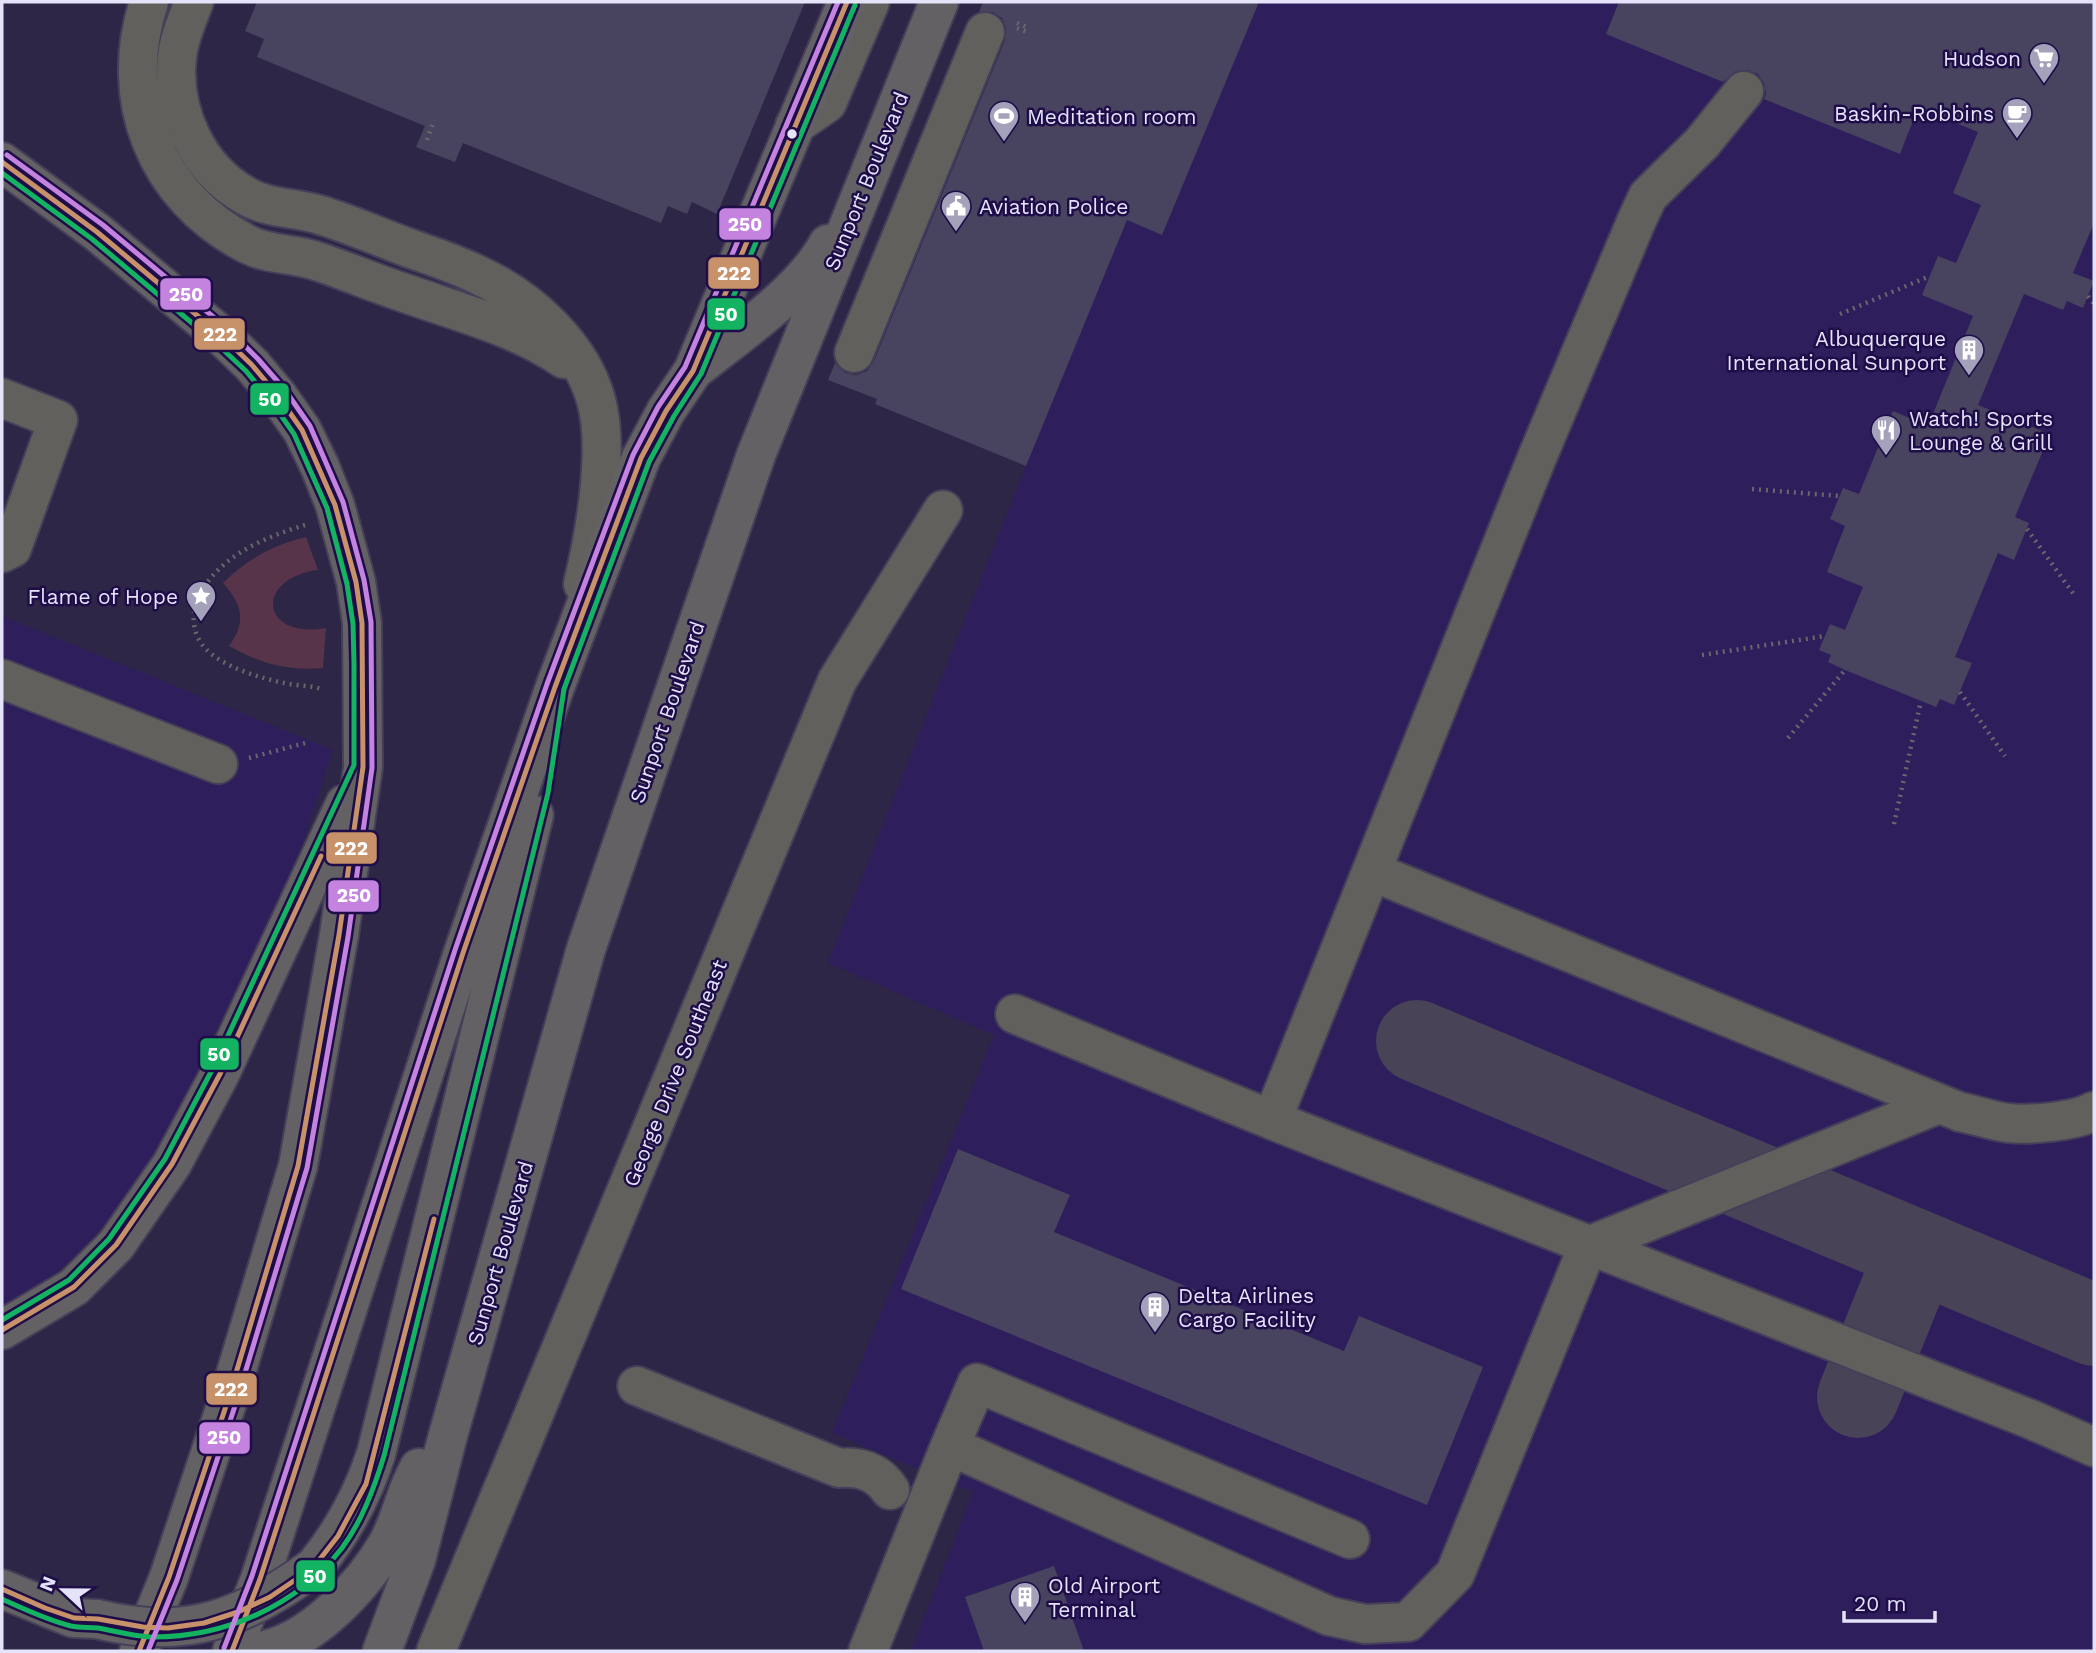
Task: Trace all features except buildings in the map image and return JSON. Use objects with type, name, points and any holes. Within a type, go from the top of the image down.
[{"type":"main road","name":"Sunport Boulevard","points":[[232,1651],[261,1579],[463,953],[560,672],[641,458],[666,411],[693,371],[847,2]]},
{"type":"main road","name":"Sunport Boulevard","points":[[693,371],[776,304],[821,256],[853,196],[932,2]]},
{"type":"main road","name":"Sunport Boulevard","points":[[382,1651],[416,1560],[447,1439],[586,949],[757,455],[939,2]]},
{"type":"main road","points":[[2,162],[97,232],[223,337],[252,365],[302,430],[335,505],[356,582],[362,636],[363,767],[340,935],[298,1166],[228,1403],[169,1577],[139,1651]]},
{"type":"main road","points":[[86,1625],[179,1627],[238,1613],[266,1600],[314,1567],[336,1541],[353,1512],[376,1454],[540,791],[560,672]]},
{"type":"main road","points":[[2,1354],[33,1336],[56,1313],[74,1287],[116,1245],[172,1164],[220,1074],[363,767]]},
{"type":"main road","points":[[2,1330],[74,1287]]},
{"type":"main road","points":[[272,1647],[320,1622],[370,1569],[388,1542],[411,1482],[421,1464],[426,1456],[447,1439]]},
{"type":"main road","points":[[2,1590],[86,1625],[129,1651]]},
{"type":"street","points":[[149,2],[142,23],[138,52],[137,82],[141,111],[163,165],[180,192],[222,230],[258,249],[317,261],[509,329],[537,342],[586,374]]},
{"type":"street","points":[[194,2],[182,33],[177,57],[179,105],[186,128],[210,166],[226,183],[266,206],[314,213],[479,275],[531,308],[571,351],[586,374],[602,428],[601,451],[589,559],[560,672]]},
{"type":"street","points":[[795,125],[827,103],[870,2]]},
{"type":"street","points":[[854,353],[985,32]]},
{"type":"street","points":[[1272,1120],[1536,460],[1648,196],[1702,143],[1744,91]]},
{"type":"street","points":[[2,398],[58,420],[12,548],[2,553]]},
{"type":"street","name":"George Drive Southeast","points":[[436,1651],[838,681],[943,510]]},
{"type":"street","points":[[2,679],[233,761]]},
{"type":"street","points":[[1373,872],[1960,1112],[2008,1123],[2060,1121],[2088,1115],[2094,1111]]},
{"type":"street","points":[[1015,1014],[1272,1120],[2031,1419],[2094,1447]]},
{"type":"street","points":[[950,1446],[1329,1616],[1365,1624],[1408,1622],[1455,1574],[1588,1246],[1939,1104]]},
{"type":"street","points":[[868,1651],[977,1384],[1350,1539]]},
{"type":"street","points":[[637,1386],[839,1468],[855,1467],[881,1477],[890,1490],[928,1504]]},
{"type":"path","points":[[427,140],[434,120]]},
{"type":"path","points":[[1840,314],[1930,275]]},
{"type":"path","points":[[2088,296],[2094,304]]},
{"type":"path","points":[[1752,489],[1840,496]]},
{"type":"path","points":[[305,525],[258,543],[229,561],[213,574],[200,595],[193,614],[196,635],[206,650],[231,665],[254,676],[321,689]]},
{"type":"path","points":[[2027,529],[2075,596]]},
{"type":"path","points":[[1702,655],[1825,636]]},
{"type":"path","points":[[1788,738],[1845,670]]},
{"type":"path","points":[[1960,692],[2005,756]]},
{"type":"path","points":[[1894,824],[1921,701]]},
{"type":"path","points":[[233,761],[309,742]]},
{"type":"shaded area","name":"Albuquerque International Sunport","points":[[983,2],[1002,2],[1013,6],[1039,2],[2094,2],[2094,1651],[911,1651],[973,1492],[832,1433],[994,1035],[828,963],[1026,466],[875,404],[901,341],[881,333],[954,154],[980,164],[1022,40],[1001,31],[972,27]]},
{"type":"shaded area","points":[[306,537],[318,570],[297,575],[283,584],[275,595],[273,606],[278,617],[288,625],[304,629],[326,628],[323,668],[274,665],[229,646],[238,629],[240,613],[234,598],[223,583],[261,554]]},
{"type":"shaded area","points":[[2,616],[333,750],[303,843],[230,1019],[153,1160],[132,1193],[80,1253],[49,1279],[2,1310]]},
{"type":"taxiway","points":[[1417,1041],[2094,1325]]},
{"type":"taxiway","points":[[1858,1397],[1917,1251]]},
{"type":"transit line","name":"250","points":[[224,1648],[252,1576],[455,950],[547,684],[633,455],[658,407],[685,367],[838,2]]},
{"type":"transit line","name":"222","points":[[232,1651],[260,1579],[463,953],[555,687],[641,458],[666,411],[693,371],[847,2]]},
{"type":"transit line","name":"50","points":[[2,1599],[74,1627],[98,1628],[150,1637],[205,1632],[257,1615],[303,1587],[324,1569],[356,1527],[384,1456],[548,793],[564,689],[649,462],[701,374],[855,5]]},
{"type":"transit line","name":"250","points":[[7,155],[103,225],[229,330],[285,390],[310,426],[343,502],[364,580],[371,622],[372,768],[348,937],[307,1168],[235,1406],[177,1580],[148,1651]]},
{"type":"transit line","name":"222","points":[[2,162],[97,232],[223,337],[252,365],[278,396],[302,430],[335,505],[356,582],[362,623],[363,767],[339,935],[298,1166],[227,1403],[169,1577],[139,1651]]},
{"type":"transit line","name":"50","points":[[2,173],[92,239],[217,344],[246,371],[271,401],[294,434],[327,508],[347,584],[353,624],[354,663],[354,765],[212,1070],[165,1159],[109,1239],[69,1280],[2,1320]]},
{"type":"transit line","name":"222","points":[[2,1330],[74,1287],[116,1245],[172,1164],[220,1074],[321,856]]},
{"type":"transit line","name":"222","points":[[2,1589],[74,1618],[168,1628],[204,1623],[238,1612],[270,1597],[313,1568],[338,1536],[366,1484],[434,1219]]},
{"type":"place","name":"Hudson","points":[[2044,85]]},
{"type":"place","name":"Baskin-Robbins","points":[[2017,140]]},
{"type":"place","name":"Meditation room","points":[[1004,143]]},
{"type":"place","name":"Aviation Police","points":[[956,233]]},
{"type":"place","name":"Albuquerque International Sunport","points":[[1969,377]]},
{"type":"place","name":"Watch! Sports Lounge & Grill","points":[[1886,457]]},
{"type":"place","name":"Flame of Hope","points":[[201,623]]},
{"type":"place","name":"Delta Airlines Cargo Facility","points":[[1155,1334]]},
{"type":"place","name":"Old Airport Terminal","points":[[1025,1624]]}]
